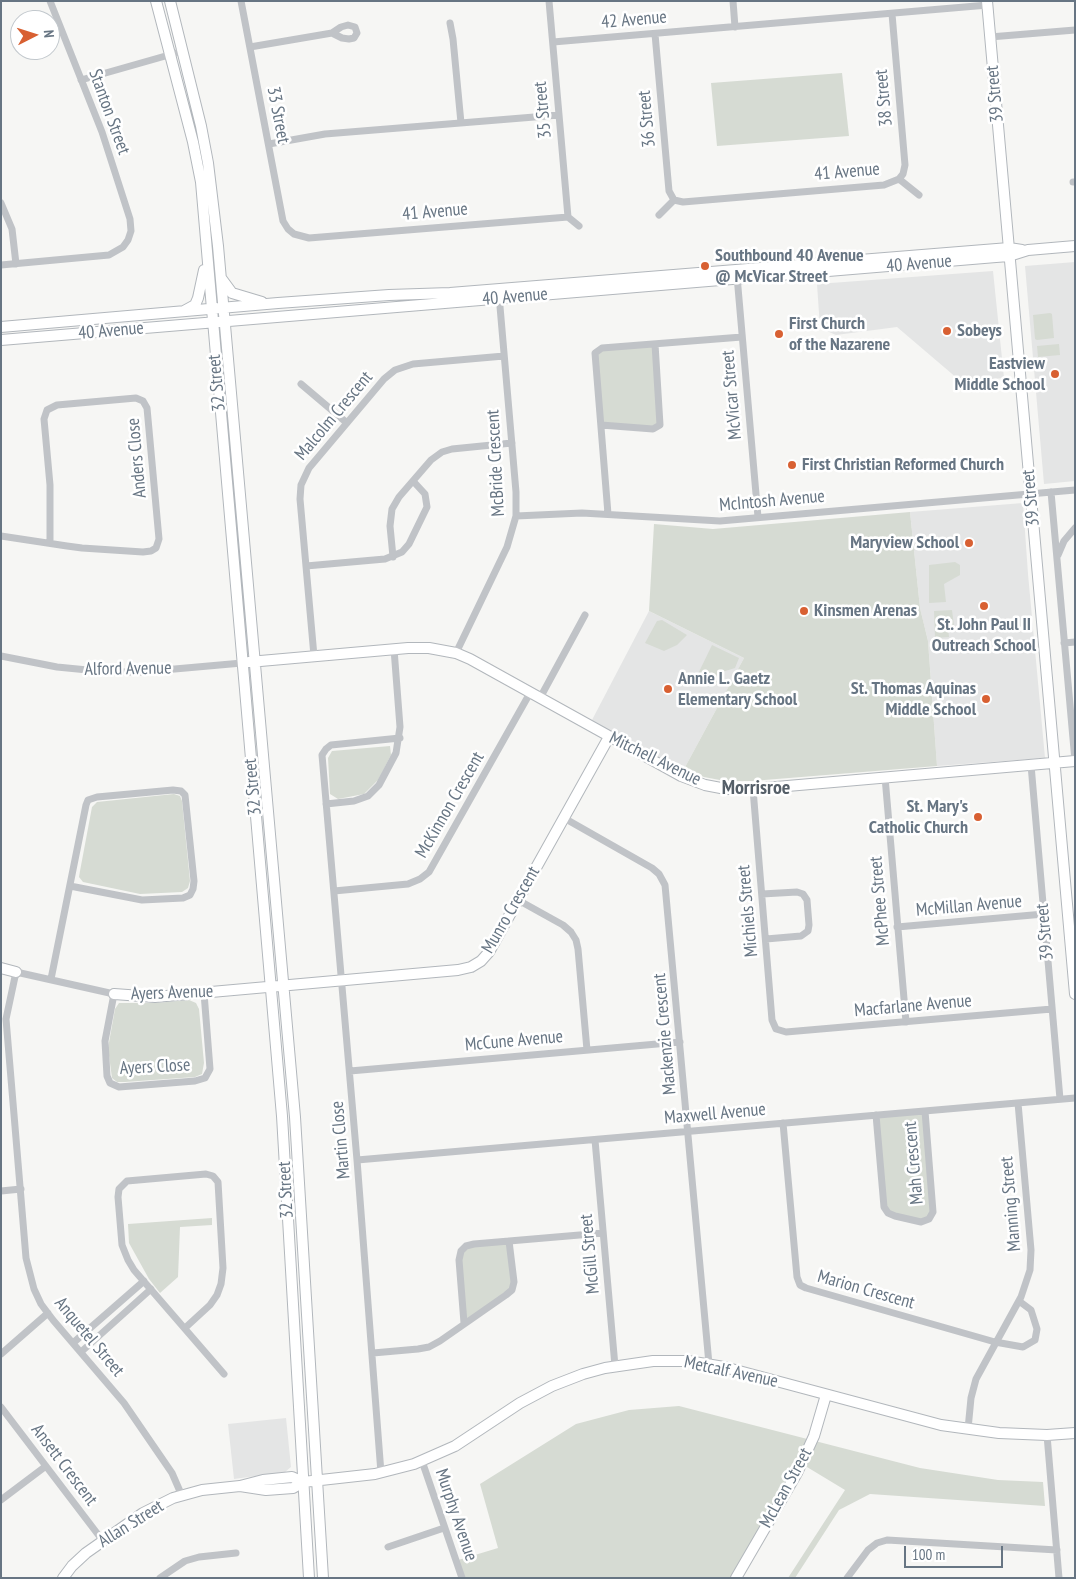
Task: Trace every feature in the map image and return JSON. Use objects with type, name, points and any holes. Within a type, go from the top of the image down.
[{"type":"main road","name":"32 Street","points":[[156,1],[193,142],[201,182],[282,1116],[309,1578]]},
{"type":"main road","name":"32 Street","points":[[170,1],[208,163],[220,277],[296,1117],[323,1578]]},
{"type":"main road","name":"39 Street","points":[[987,3],[1075,994]]},
{"type":"main road","name":"40 Avenue","points":[[1,340],[224,322],[498,294],[1075,246]]},
{"type":"main road","points":[[181,312],[195,305],[198,298],[206,252]]},
{"type":"main road","points":[[220,277],[232,294],[261,302],[278,303]]},
{"type":"main road","name":"40 Avenue","points":[[1,327],[278,303],[498,294]]},
{"type":"main road","name":"Mitchell Avenue","points":[[256,661],[394,649],[429,648],[456,653],[681,776],[696,782],[726,789],[753,789],[1075,761]]},
{"type":"main road","name":"Alford Avenue","points":[[242,663],[256,661]]},
{"type":"main road","name":"Munro Crescent","points":[[285,986],[458,970],[471,967],[481,961],[489,952],[609,737]]},
{"type":"main road","name":"Ayers Avenue","points":[[1,968],[16,972]]},
{"type":"main road","name":"Ayers Avenue","points":[[114,994],[155,997],[285,986]]},
{"type":"main road","name":"Metcalf Avenue","points":[[304,1482],[381,1473],[422,1462],[464,1441],[540,1392],[569,1379],[615,1366],[665,1360],[709,1364],[748,1373],[922,1421],[998,1433],[1047,1435],[1075,1433]]},
{"type":"main road","name":"McLean Street","points":[[736,1578],[798,1473],[814,1436],[826,1395]]},
{"type":"main road","name":"Allan Street","points":[[63,1578],[82,1556],[160,1504],[210,1489],[240,1486],[263,1480],[292,1477],[304,1482]]},
{"type":"street","name":"Stanton Street","points":[[16,264],[105,256],[120,250],[126,243],[131,227],[101,128],[50,1]]},
{"type":"street","name":"33 Street","points":[[241,1],[283,222],[291,232]]},
{"type":"street","name":"35 Street","points":[[549,1],[568,216]]},
{"type":"street","points":[[733,1],[735,27]]},
{"type":"street","name":"42 Avenue","points":[[552,42],[892,14],[987,3]]},
{"type":"street","name":"38 Street","points":[[892,14],[905,165],[903,174],[899,179]]},
{"type":"street","points":[[450,22],[461,123]]},
{"type":"street","points":[[990,37],[1075,30]]},
{"type":"street","points":[[250,48],[332,33]]},
{"type":"street","name":"36 Street","points":[[655,34],[669,191],[674,200]]},
{"type":"street","points":[[81,80],[183,50]]},
{"type":"street","points":[[269,144],[325,134],[559,115]]},
{"type":"street","name":"41 Avenue","points":[[674,200],[683,202],[884,185],[899,179],[918,195]]},
{"type":"street","points":[[659,215],[674,200]]},
{"type":"street","points":[[1,202],[12,228],[16,264],[1,265]]},
{"type":"street","points":[[568,216],[580,226]]},
{"type":"street","name":"41 Avenue","points":[[291,232],[297,236],[309,238],[568,216]]},
{"type":"street","name":"McVicar Street","points":[[736,274],[758,517]]},
{"type":"street","name":"McBride Crescent","points":[[456,653],[511,539],[516,516],[516,492],[498,294]]},
{"type":"street","points":[[608,514],[595,353],[602,348],[742,337]]},
{"type":"street","points":[[601,425],[653,428],[660,425],[655,344]]},
{"type":"street","name":"Malcolm Crescent","points":[[314,656],[300,499],[301,485],[309,468],[391,372],[413,364],[504,356]]},
{"type":"street","points":[[301,384],[347,423]]},
{"type":"street","name":"Anders Close","points":[[1,536],[50,544],[82,548],[143,552],[156,548],[159,542],[147,408],[143,400],[136,398],[57,405],[46,410],[44,419],[50,485],[50,544]]},
{"type":"street","points":[[393,557],[390,516],[395,503],[428,463],[442,452],[457,448],[512,444]]},
{"type":"street","points":[[306,566],[385,559],[402,552],[407,547],[427,507],[425,494],[413,481]]},
{"type":"street","name":"McIntosh Avenue","points":[[516,516],[570,512],[710,521],[1075,490]]},
{"type":"street","name":"39 Street","points":[[1052,492],[1075,761]]},
{"type":"street","points":[[1057,558],[1064,541],[1075,528]]},
{"type":"street","points":[[540,698],[585,615]]},
{"type":"street","points":[[1064,643],[1075,642]]},
{"type":"street","points":[[326,804],[359,800],[376,790],[394,758],[400,738],[400,727],[394,649]]},
{"type":"street","name":"Alford Avenue","points":[[1,656],[57,667],[108,672],[141,672],[242,663]]},
{"type":"street","name":"McKinnon Crescent","points":[[334,891],[408,884],[420,880],[429,872],[530,693]]},
{"type":"street","name":"Martin Close","points":[[381,1473],[350,1070],[322,755],[326,749],[336,744],[400,738]]},
{"type":"street","name":"39 Street","points":[[1031,764],[1060,1099]]},
{"type":"street","name":"McPhee Street","points":[[884,777],[906,1022]]},
{"type":"street","name":"Michiels Street","points":[[753,789],[772,1020],[776,1029]]},
{"type":"street","points":[[51,979],[86,805],[90,799],[173,790],[181,791],[185,795],[194,881],[190,895],[180,898],[142,900],[70,886]]},
{"type":"street","name":"Mackenzie Crescent","points":[[564,818],[652,868],[663,879],[667,895],[709,1364]]},
{"type":"street","points":[[762,894],[801,892],[805,896],[809,928],[804,935],[766,939]]},
{"type":"street","points":[[518,900],[563,926],[571,932],[576,940],[587,1050]]},
{"type":"street","name":"McMillan Avenue","points":[[897,927],[1044,914]]},
{"type":"street","name":"Ayers Avenue","points":[[16,972],[114,994]]},
{"type":"street","name":"Anquetel Street","points":[[16,972],[7,1015],[5,1058],[29,1273],[37,1297],[80,1352],[124,1403],[167,1465],[176,1480],[182,1496]]},
{"type":"street","name":"Ayers Close","points":[[114,994],[105,1041],[107,1076],[113,1085],[123,1087],[195,1081],[205,1078],[208,1074],[210,1063],[204,993]]},
{"type":"street","name":"Macfarlane Avenue","points":[[776,1029],[786,1032],[1052,1009]]},
{"type":"street","name":"McCune Avenue","points":[[350,1070],[680,1042]]},
{"type":"street","name":"Maxwell Avenue","points":[[357,1160],[1075,1098]]},
{"type":"street","name":"Manning Street","points":[[968,1429],[971,1398],[976,1379],[1019,1301],[1028,1277],[1031,1250],[1018,1103]]},
{"type":"street","name":"Mah Crescent","points":[[876,1115],[884,1207],[888,1213],[895,1216],[921,1222],[929,1219],[933,1212],[924,1111]]},
{"type":"street","name":"Marion Crescent","points":[[783,1123],[799,1284],[806,1288],[995,1342]]},
{"type":"street","name":"McGill Street","points":[[595,1140],[615,1366]]},
{"type":"street","points":[[185,1328],[210,1306],[221,1284],[220,1189],[218,1182],[213,1176],[206,1174],[133,1180],[124,1183],[119,1189],[118,1197],[123,1250],[130,1264],[224,1374]]},
{"type":"street","points":[[1,1191],[21,1189]]},
{"type":"street","points":[[464,1323],[459,1260],[461,1251],[470,1244],[604,1233]]},
{"type":"street","points":[[372,1353],[418,1349],[429,1346],[440,1341],[506,1295],[512,1290],[514,1282],[510,1241]]},
{"type":"street","points":[[73,1343],[144,1282]]},
{"type":"street","points":[[80,1352],[152,1289]]},
{"type":"street","points":[[995,1342],[1024,1347],[1030,1345],[1035,1340],[1037,1329],[1032,1312],[1019,1301]]},
{"type":"street","points":[[110,1312],[117,1320]]},
{"type":"street","points":[[1,1354],[48,1313]]},
{"type":"street","name":"Ansett Crescent","points":[[1,1407],[103,1541]]},
{"type":"street","points":[[1047,1435],[1059,1578]]},
{"type":"street","name":"Murphy Avenue","points":[[422,1462],[462,1578]]},
{"type":"street","points":[[1,1500],[46,1466]]},
{"type":"street","points":[[388,1547],[444,1528]]},
{"type":"street","points":[[847,1578],[868,1550],[877,1543],[887,1540],[1057,1550]]},
{"type":"street","points":[[160,1578],[185,1561],[200,1557],[236,1553]]},
{"type":"shaded area","points":[[842,73],[849,136],[717,146],[711,83]]},
{"type":"shaded area","name":"Eastview Middle School","points":[[1075,262],[1075,481],[1044,484],[1025,266]]},
{"type":"shaded area","points":[[993,271],[1004,378],[958,379],[897,327],[836,335],[820,328],[817,284]]},
{"type":"shaded area","points":[[1052,314],[1054,338],[1035,339],[1033,315]]},
{"type":"shaded area","points":[[655,344],[659,427],[601,425],[597,350]]},
{"type":"shaded area","points":[[1059,344],[1060,355],[1038,357],[1037,346]]},
{"type":"shaded area","points":[[1023,503],[1045,758],[937,766],[928,641],[920,608],[910,512]]},
{"type":"shaded area","points":[[910,512],[920,608],[928,641],[937,766],[752,781],[725,781],[704,777],[684,769],[744,658],[649,611],[654,524],[713,529]]},
{"type":"shaded area","points":[[955,562],[960,565],[960,575],[944,584],[946,602],[929,603],[929,565]]},
{"type":"shaded area","points":[[952,610],[954,626],[948,627],[949,637],[935,638],[934,611]]},
{"type":"shaded area","name":"Annie L. Gaetz Elementary School","points":[[649,611],[744,658],[684,769],[612,734],[592,720]]},
{"type":"shaded area","points":[[662,620],[687,635],[677,645],[664,651],[645,643],[657,621]]},
{"type":"shaded area","points":[[712,645],[739,658],[735,668],[722,672],[716,685],[697,676]]},
{"type":"shaded area","points":[[390,746],[391,755],[378,780],[364,794],[338,799],[330,794],[328,758],[332,751]]},
{"type":"shaded area","points":[[174,794],[180,796],[182,801],[190,881],[188,888],[182,892],[140,894],[83,882],[79,877],[80,871],[92,807],[97,802]]},
{"type":"shaded area","points":[[189,1000],[196,1003],[199,1009],[204,1063],[202,1074],[195,1077],[125,1082],[117,1082],[112,1078],[108,1048],[115,1009],[119,1003],[156,1003]]},
{"type":"shaded area","points":[[925,1111],[933,1208],[925,1221],[886,1211],[876,1115]]},
{"type":"shaded area","points":[[212,1218],[212,1225],[180,1227],[178,1277],[160,1293],[149,1279],[129,1243],[128,1224]]},
{"type":"shaded area","points":[[509,1241],[513,1286],[464,1323],[459,1260],[464,1248]]},
{"type":"shaded area","points":[[679,1406],[920,1468],[998,1480],[1043,1482],[1045,1506],[870,1494],[839,1510],[795,1578],[788,1578],[845,1490],[802,1464],[736,1578],[462,1578],[455,1561],[498,1548],[480,1484],[576,1424],[629,1410]]},
{"type":"shaded area","points":[[286,1418],[291,1467],[285,1472],[234,1479],[228,1424]]},
{"type":"place","name":"Southbound 40 Avenue @ McVicar Street","points":[[705,266]]},
{"type":"place","name":"Sobeys","points":[[947,331]]},
{"type":"place","name":"First Church of the Nazarene","points":[[779,334]]},
{"type":"place","name":"Eastview Middle School","points":[[1055,374]]},
{"type":"place","name":"First Christian Reformed Church","points":[[792,465]]},
{"type":"place","name":"Maryview School","points":[[969,543]]},
{"type":"place","name":"St. John Paul II Outreach School","points":[[984,606]]},
{"type":"place","name":"Kinsmen Arenas","points":[[804,611]]},
{"type":"place","name":"Annie L. Gaetz Elementary School","points":[[668,689]]},
{"type":"place","name":"St. Thomas Aquinas Middle School","points":[[986,699]]},
{"type":"place","name":"St. Mary's Catholic Church","points":[[978,817]]},
{"type":"district","name":"Morrisroe","points":[[756,788]]}]
